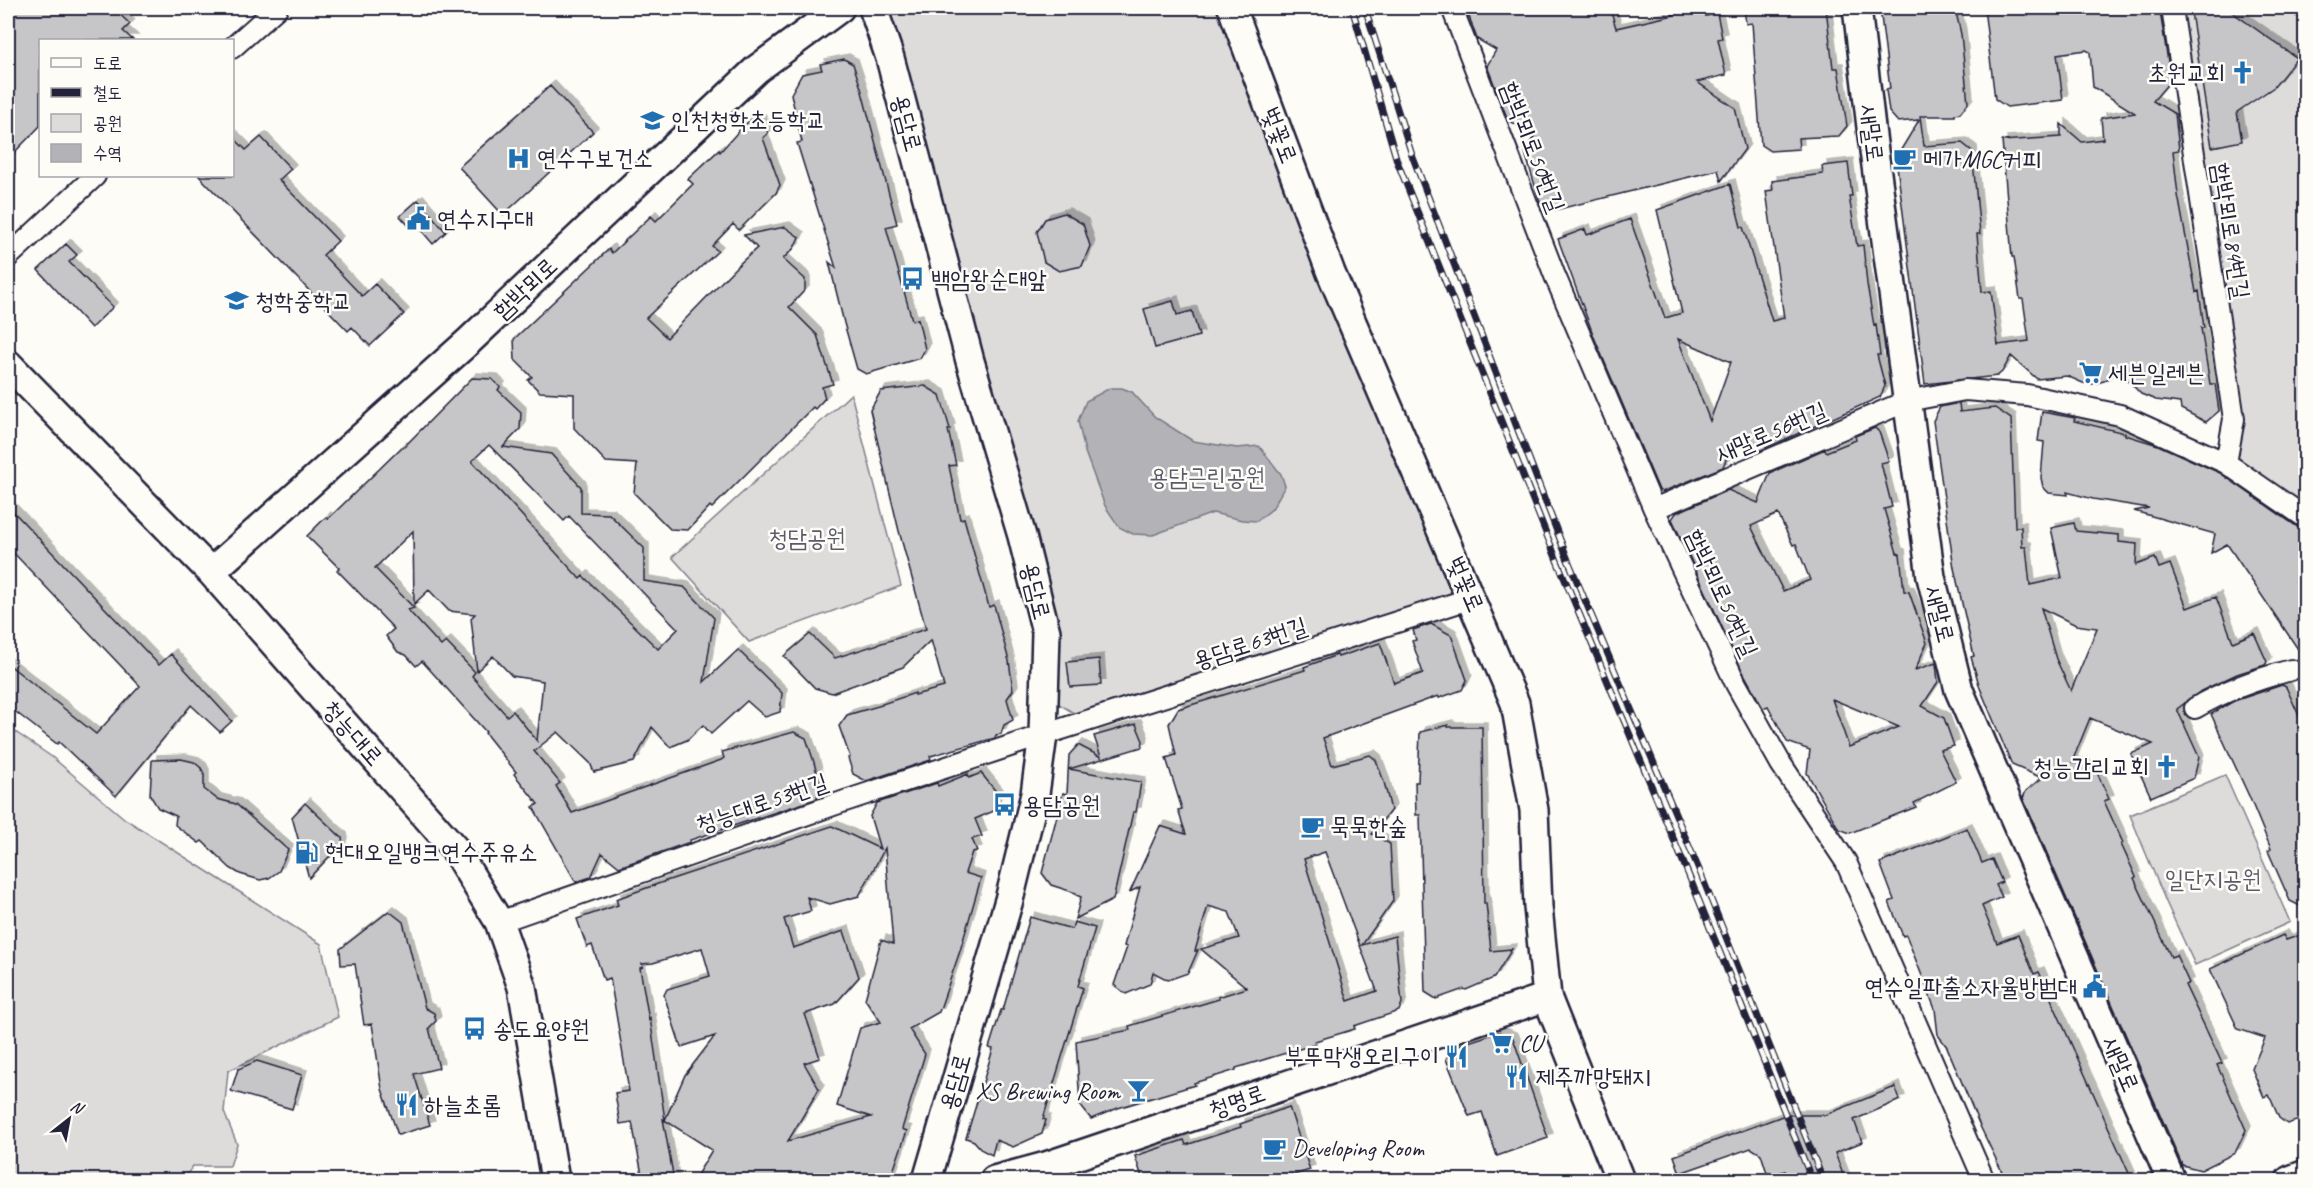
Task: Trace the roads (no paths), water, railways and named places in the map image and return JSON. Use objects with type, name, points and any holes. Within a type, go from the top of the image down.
[{"type":"street","points":[[234,46],[277,8]]},
{"type":"street","name":"함박뫼로","points":[[211,572],[469,341],[757,69],[840,8]]},
{"type":"street","name":"용담로","points":[[873,8],[890,58],[970,361],[1022,536],[1046,632],[1043,735],[1035,795],[1009,900],[927,1180]]},
{"type":"street","name":"벚꽃로","points":[[1232,8],[1331,273],[1515,703],[1534,810],[1538,907],[1547,997],[1620,1180]]},
{"type":"street","name":"함박뫼로50번길","points":[[1452,8],[1555,276],[1654,509],[1736,684],[1781,764],[1846,862],[1984,1180]]},
{"type":"street","name":"새말로","points":[[1857,8],[1931,577],[1959,690],[2171,1180]]},
{"type":"street","name":"함박뫼로84번길","points":[[2172,8],[2234,419],[2226,463]]},
{"type":"street","points":[[8,257],[94,177]]},
{"type":"street","name":"청능대로","points":[[8,364],[211,572],[454,848],[500,922],[522,987],[555,1180]]},
{"type":"street","name":"새말로56번길","points":[[1654,509],[1907,401],[1965,390],[2027,395],[2120,415],[2226,463],[2306,518]]},
{"type":"street","name":"용담로63번길","points":[[1043,735],[1472,598]]},
{"type":"street","points":[[2195,708],[2259,678],[2291,670]]},
{"type":"street","name":"청능대로53번길","points":[[500,922],[842,802],[1043,735]]},
{"type":"street","name":"청명로","points":[[994,1180],[1046,1166],[1547,997]]},
{"type":"street","points":[[2290,1180],[2306,1174]]},
{"type":"water","points":[[1110,388],[1122,388],[1132,392],[1155,417],[1193,441],[1237,448],[1259,446],[1281,474],[1285,486],[1272,509],[1257,521],[1213,513],[1153,535],[1133,534],[1119,527],[1105,506],[1085,452],[1078,421],[1086,401]]},
{"type":"railway","points":[[1352,8],[1397,161],[1558,563],[1689,876],[1812,1180]]},
{"type":"railway","points":[[1365,8],[1412,155],[1568,560],[1700,872],[1823,1180]]},
{"type":"place","name":"초원교회","points":[[2243,73]]},
{"type":"place","name":"인천청학초등학교","points":[[653,120]]},
{"type":"place","name":"연수구보건소","points":[[519,158]]},
{"type":"place","name":"메가MGC커피","points":[[1905,159]]},
{"type":"place","name":"연수지구대","points":[[419,219]]},
{"type":"place","name":"백암왕순대앞","points":[[913,279]]},
{"type":"place","name":"청학중학교","points":[[237,301]]},
{"type":"place","name":"세븐일레븐","points":[[2090,373]]},
{"type":"place","name":"청능감리교회","points":[[2167,767]]},
{"type":"place","name":"용담공원","points":[[1005,805]]},
{"type":"place","name":"묵묵한숲","points":[[1312,826]]},
{"type":"place","name":"현대오일뱅크연수주유소","points":[[307,852]]},
{"type":"place","name":"연수일파출소자율방범대","points":[[2095,987]]},
{"type":"place","name":"송도요양원","points":[[475,1029]]},
{"type":"place","name":"CU","points":[[1501,1043]]},
{"type":"place","name":"부뚜막생오리구이","points":[[1457,1056]]},
{"type":"place","name":"제주까망돼지","points":[[1517,1077]]},
{"type":"place","name":"XS Brewing Room","points":[[1138,1091]]},
{"type":"place","name":"하늘초롬","points":[[406,1105]]},
{"type":"place","name":"Developing Room","points":[[1274,1148]]},
{"type":"park label","name":"용담근린공원","points":[[1207,477]]},
{"type":"park label","name":"청담공원","points":[[807,538]]},
{"type":"park label","name":"일단지공원","points":[[2213,879]]}]
